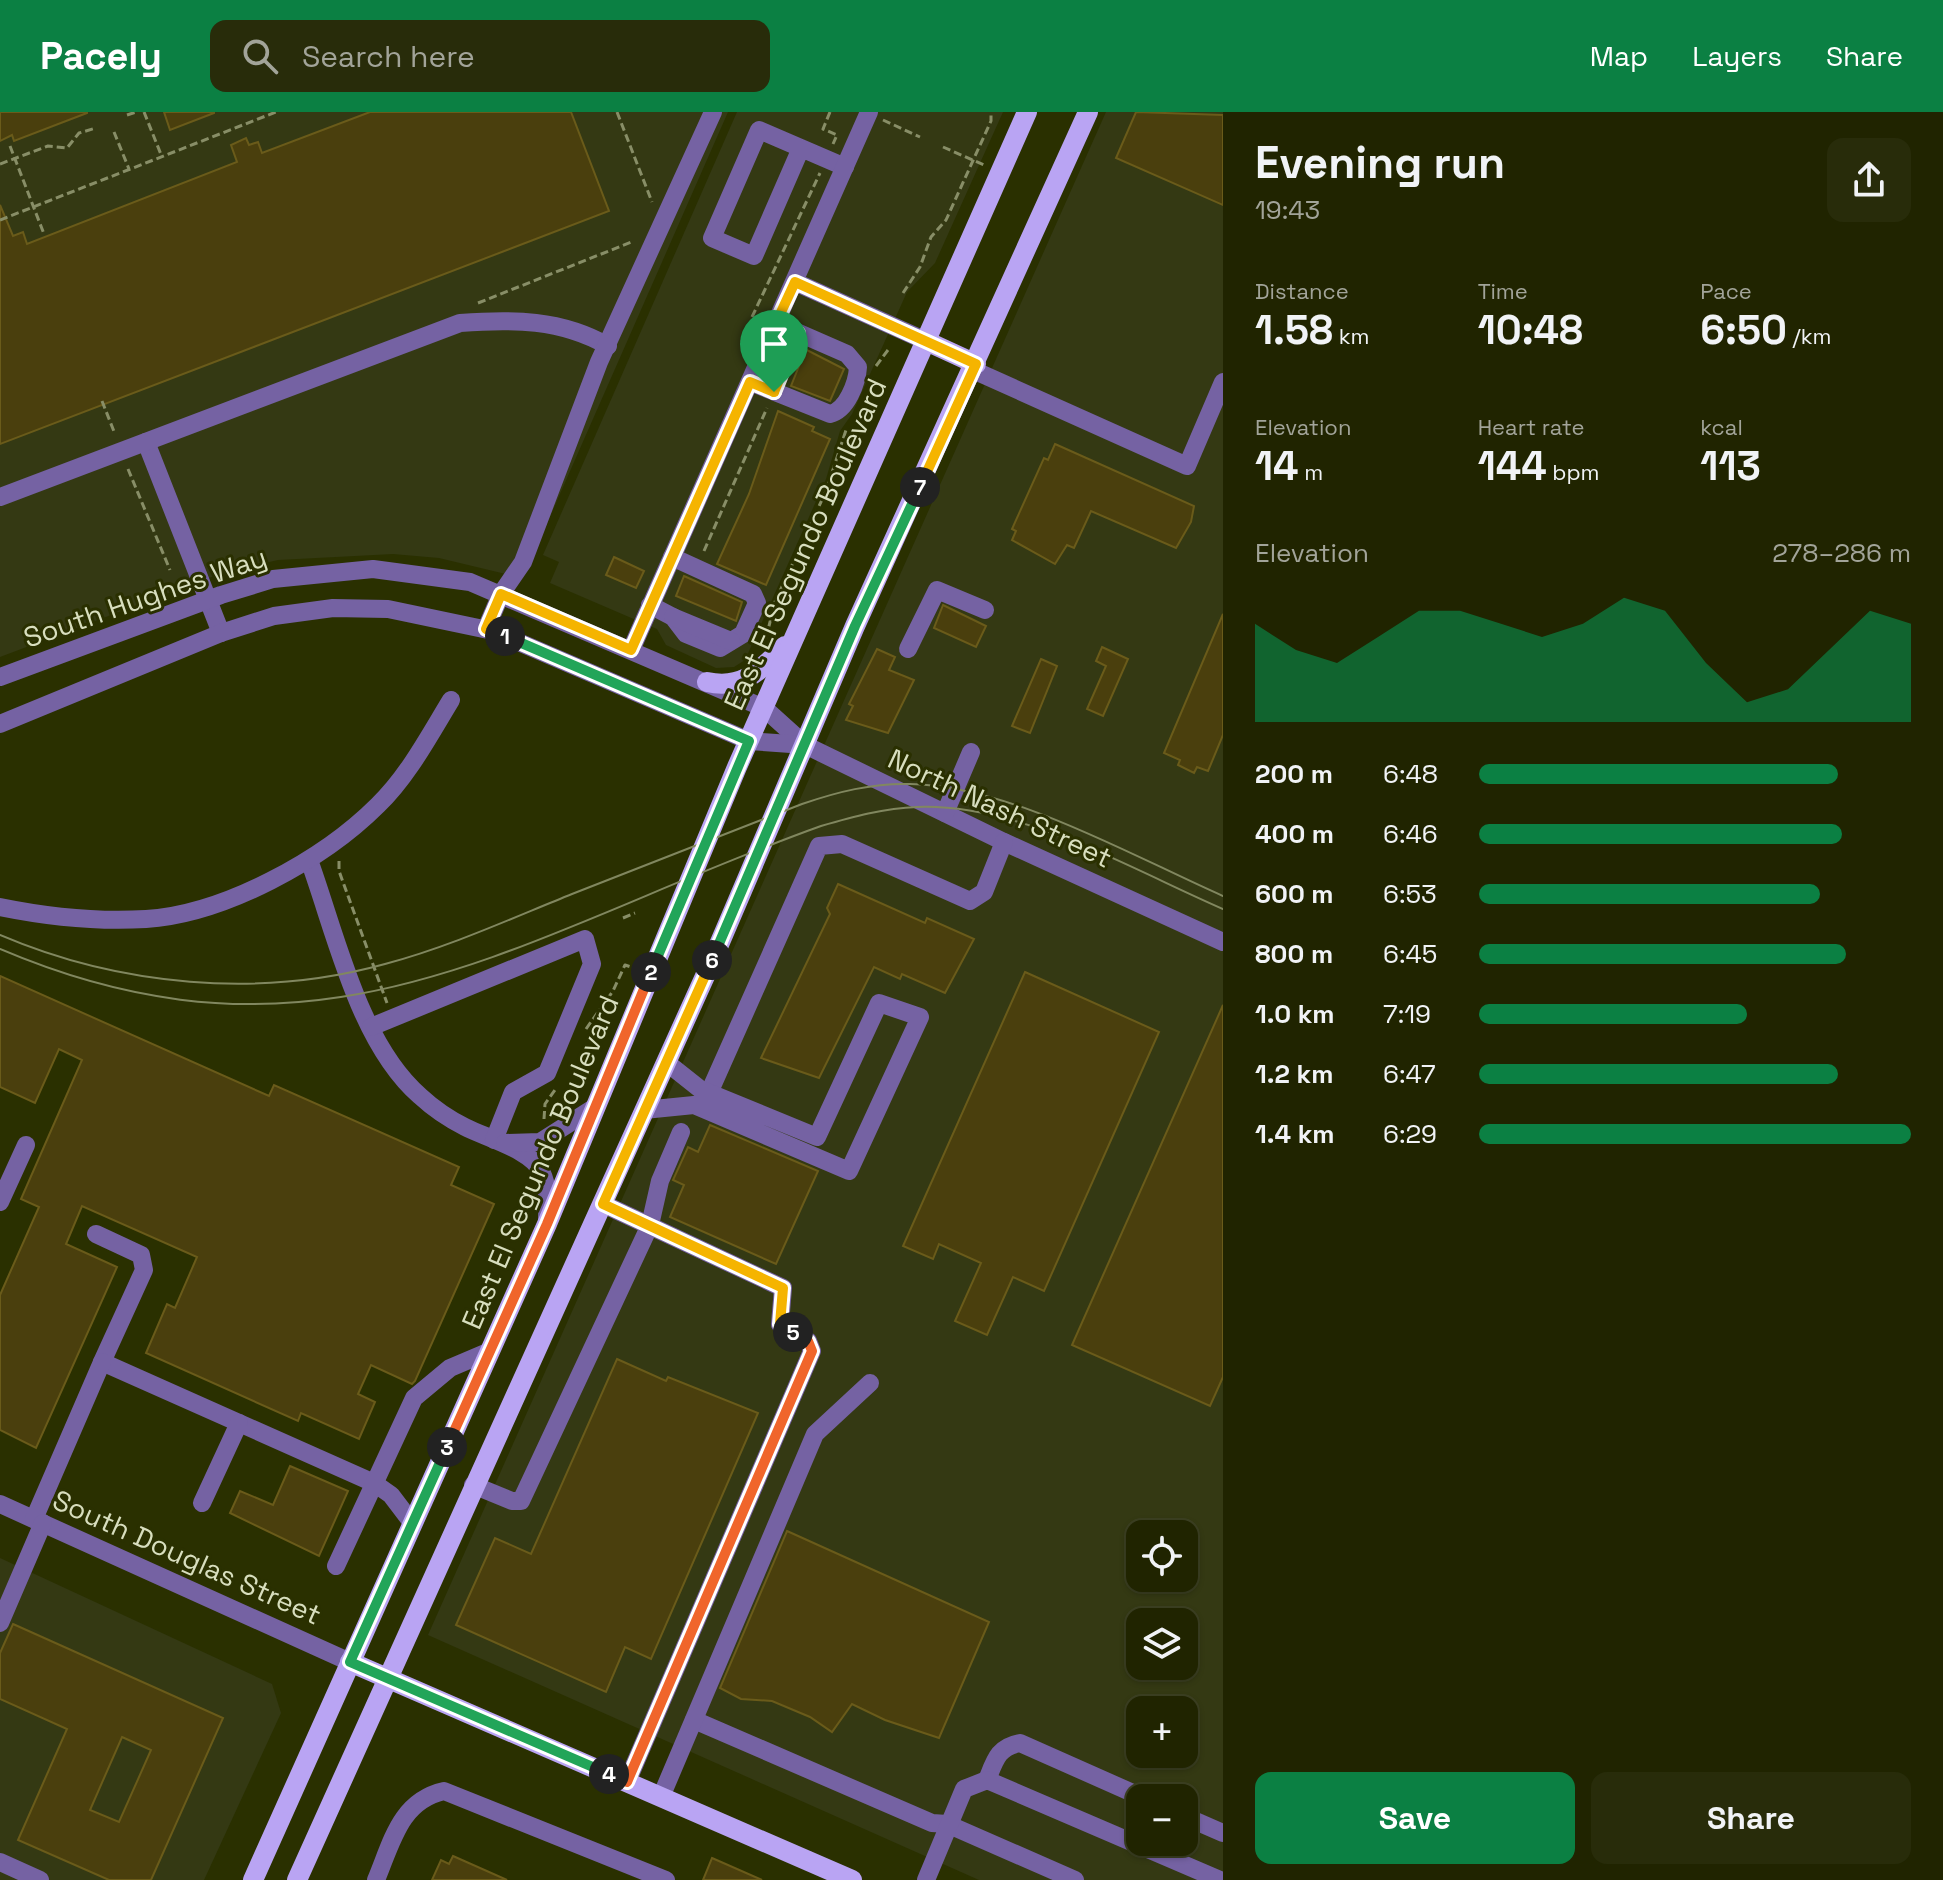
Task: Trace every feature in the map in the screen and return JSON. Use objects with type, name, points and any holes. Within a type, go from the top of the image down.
[{"type":"main road","name":"East El Segundo Boulevard","points":[[253,1880],[547,1224],[749,741],[1027,112]]},
{"type":"main road","points":[[297,1880],[473,1485],[603,1204],[1088,112]]},
{"type":"main road","points":[[926,341],[974,367]]},
{"type":"main road","points":[[707,682],[731,684],[758,674],[794,638]]},
{"type":"main road","points":[[350,1662],[661,1797],[816,1873],[852,1880]]},
{"type":"street","points":[[486,629],[501,594],[523,562],[608,346],[709,113]]},
{"type":"street","points":[[631,650],[845,167],[873,115]]},
{"type":"street","points":[[801,148],[754,256],[712,238],[759,130],[801,148],[845,167]]},
{"type":"street","points":[[795,282],[926,341]]},
{"type":"street","points":[[0,497],[460,323],[507,320],[548,324],[587,334],[608,346]]},
{"type":"street","points":[[750,382],[830,414],[844,405],[857,376],[855,361],[847,354],[776,323]]},
{"type":"street","points":[[974,367],[1187,466],[1223,382]]},
{"type":"street","points":[[146,442],[221,633]]},
{"type":"street","points":[[650,605],[673,617],[686,634],[709,645],[720,648],[743,634],[756,598],[672,557]]},
{"type":"street","name":"South Hughes Way","points":[[0,677],[273,579],[373,569],[470,582],[764,708]]},
{"type":"street","points":[[908,649],[937,590],[985,610]]},
{"type":"street","points":[[0,724],[221,633],[274,616],[333,608],[388,609],[486,629],[749,741],[805,745]]},
{"type":"street","points":[[0,907],[54,918],[149,919],[234,896],[309,860],[379,804],[415,759],[451,700]]},
{"type":"street","name":"North Nash Street","points":[[764,708],[805,745],[1004,842],[1223,942]]},
{"type":"street","points":[[945,813],[971,752]]},
{"type":"street","points":[[709,1093],[819,846],[834,842],[842,844],[970,901],[984,892],[1004,842]]},
{"type":"street","points":[[309,860],[371,1027],[395,1069],[418,1095],[464,1127],[499,1141],[539,1167],[543,1175],[547,1224]]},
{"type":"street","points":[[371,1027],[585,939],[592,964],[547,1073],[513,1092],[499,1141]]},
{"type":"street","points":[[644,1110],[694,1105],[849,1171],[920,1017],[879,1003],[817,1137],[709,1093],[666,1062]]},
{"type":"street","points":[[499,1141],[540,1142],[595,1107]]},
{"type":"street","points":[[473,1485],[512,1501],[521,1501],[650,1225],[660,1181],[681,1132]]},
{"type":"street","points":[[0,1202],[26,1145]]},
{"type":"street","points":[[603,1204],[783,1288],[780,1324],[808,1341],[812,1351],[627,1782]]},
{"type":"street","points":[[0,1623],[4,1600],[102,1362],[144,1270],[141,1255],[96,1234]]},
{"type":"street","points":[[336,1566],[414,1398],[450,1368],[490,1351]]},
{"type":"street","points":[[102,1362],[374,1483],[391,1495],[413,1524]]},
{"type":"street","points":[[661,1797],[815,1434],[870,1383]]},
{"type":"street","points":[[202,1503],[239,1423]]},
{"type":"street","name":"South Douglas Street","points":[[0,1504],[350,1662]]},
{"type":"street","points":[[694,1720],[932,1823],[947,1824],[1075,1880]]},
{"type":"street","points":[[987,1780],[997,1753],[1005,1746],[1020,1743],[1126,1790]]},
{"type":"street","points":[[926,1880],[964,1789],[987,1780],[1220,1880]]},
{"type":"street","points":[[376,1880],[403,1818],[424,1796],[444,1791],[666,1880]]},
{"type":"street","points":[[1198,1822],[1223,1833]]},
{"type":"street","points":[[0,1862],[40,1880]]},
{"type":"path","points":[[127,115],[136,112]]},
{"type":"path","points":[[144,112],[162,157]]},
{"type":"path","points":[[0,220],[276,112]]},
{"type":"path","points":[[617,112],[652,201],[646,214]]},
{"type":"path","points":[[830,112],[823,129],[837,135],[830,151]]},
{"type":"path","points":[[903,293],[920,267],[931,237],[946,220],[991,112]]},
{"type":"path","points":[[873,115],[920,137]]},
{"type":"path","points":[[0,164],[48,146],[67,148],[79,133],[96,128]]},
{"type":"path","points":[[114,132],[129,170]]},
{"type":"path","points":[[10,146],[44,234]]},
{"type":"path","points":[[943,147],[984,165]]},
{"type":"path","points":[[752,317],[821,170]]},
{"type":"path","points":[[467,307],[634,241]]},
{"type":"path","points":[[701,558],[798,333]]},
{"type":"path","points":[[744,336],[742,341],[747,344]]},
{"type":"path","points":[[874,369],[888,350]]},
{"type":"path","points":[[102,401],[118,440]]},
{"type":"path","points":[[765,618],[826,491],[852,418]]},
{"type":"path","points":[[125,462],[170,570]]},
{"type":"path","points":[[339,861],[339,871],[393,1018]]},
{"type":"path","points":[[623,918],[635,913]]},
{"type":"path","points":[[578,1040],[613,991],[625,965],[634,968]]},
{"type":"path","points":[[546,1090],[559,1083],[542,1114],[547,1126]]},
{"type":"shaded area","points":[[0,112],[728,112],[523,578],[439,558],[393,554],[278,560],[222,573],[0,657]]},
{"type":"shaded area","points":[[737,112],[1003,112],[935,263],[907,292],[852,414],[840,431],[826,479],[745,660],[734,667],[716,668],[666,645],[657,629],[550,583],[559,562],[543,555]]},
{"type":"shaded area","points":[[1106,112],[1223,112],[1223,1880],[979,1880],[428,1635]]},
{"type":"shaded area","points":[[0,1558],[272,1684],[281,1713],[204,1880],[0,1880]]},
{"type":"building","points":[[0,112],[87,113],[14,141],[12,135],[0,141]]},
{"type":"building","points":[[164,112],[214,112],[214,113],[170,130]]},
{"type":"building","points":[[370,112],[571,112],[609,211],[0,444],[0,205],[13,236],[23,232],[27,244],[237,162],[231,145],[246,138],[249,145],[258,142],[262,153]]},
{"type":"building","points":[[1136,112],[1223,115],[1223,205],[1116,158]]},
{"type":"building","points":[[797,345],[844,369],[830,401],[791,386],[801,361],[792,357]]},
{"type":"building","points":[[778,411],[814,427],[812,431],[830,439],[766,585],[717,564],[749,494]]},
{"type":"building","points":[[1055,444],[1194,506],[1191,522],[1176,548],[1091,511],[1074,548],[1067,545],[1055,564],[1012,540],[1016,531],[1012,529],[1044,458],[1048,460]]},
{"type":"building","points":[[614,557],[644,571],[636,588],[606,575]]},
{"type":"building","points":[[684,576],[742,602],[736,621],[676,596]]},
{"type":"building","points":[[943,605],[986,626],[976,647],[934,628]]},
{"type":"building","points":[[1223,614],[1223,735],[1208,771],[1197,767],[1194,773],[1178,765],[1180,760],[1164,753]]},
{"type":"building","points":[[1102,647],[1128,659],[1103,716],[1087,709],[1106,666],[1096,661]]},
{"type":"building","points":[[877,649],[895,657],[889,670],[914,680],[888,733],[846,720],[853,706],[849,704]]},
{"type":"building","points":[[1041,659],[1057,666],[1030,733],[1012,726]]},
{"type":"building","points":[[838,884],[925,923],[927,918],[974,939],[945,993],[902,974],[900,979],[874,967],[819,1078],[761,1058],[830,914],[827,908]]},
{"type":"building","points":[[1025,972],[1159,1032],[1044,1291],[1013,1277],[987,1335],[955,1321],[981,1263],[939,1244],[933,1259],[903,1246]]},
{"type":"building","points":[[0,976],[269,1096],[274,1085],[459,1167],[451,1185],[494,1204],[415,1381],[412,1384],[371,1365],[358,1394],[375,1402],[359,1439],[301,1413],[298,1421],[146,1353],[167,1304],[175,1308],[197,1257],[82,1206],[66,1244],[117,1267],[36,1448],[0,1430],[0,1295],[39,1207],[21,1199],[82,1060],[59,1049],[35,1103],[0,1087]]},
{"type":"building","points":[[1223,1005],[1223,1377],[1210,1406],[1072,1345]]},
{"type":"building","points":[[710,1125],[818,1171],[776,1264],[670,1217],[684,1185],[673,1180],[688,1147],[698,1152]]},
{"type":"building","points":[[617,1359],[666,1381],[668,1377],[758,1413],[651,1659],[625,1647],[606,1692],[456,1625],[495,1538],[531,1554]]},
{"type":"building","points":[[290,1466],[348,1491],[319,1556],[230,1513],[240,1491],[273,1505]]},
{"type":"building","points":[[787,1531],[989,1622],[939,1738],[885,1720],[852,1704],[832,1732],[810,1717],[772,1701],[741,1699],[720,1688]]},
{"type":"building","points":[[13,1624],[223,1718],[151,1880],[109,1880],[18,1840],[67,1729],[0,1699],[0,1653]],"holes":[[[122,1737],[151,1750],[119,1822],[90,1810]]]},
{"type":"building","points":[[453,1856],[507,1880],[432,1880],[441,1860],[449,1864]]},
{"type":"building","points":[[712,1858],[762,1880],[703,1880]]},
{"type":"tram line","points":[[0,935],[93,966],[190,982],[239,984],[337,975],[385,964],[456,941],[802,804],[855,789],[896,784],[949,788],[1029,810],[1070,825],[1223,896]]},
{"type":"tram line","points":[[0,949],[117,988],[224,1003],[324,999],[421,980],[516,949],[821,826],[880,811],[917,807],[956,809],[1034,827],[1113,858],[1223,909]]},
{"type":"route","points":[[795,282],[976,364],[855,626],[738,902],[603,1204],[783,1288],[780,1324],[808,1341],[812,1351],[627,1782],[350,1662],[547,1224],[749,741],[486,629],[501,594],[631,650],[750,382],[774,392],[798,333],[776,323],[795,282]]}]
